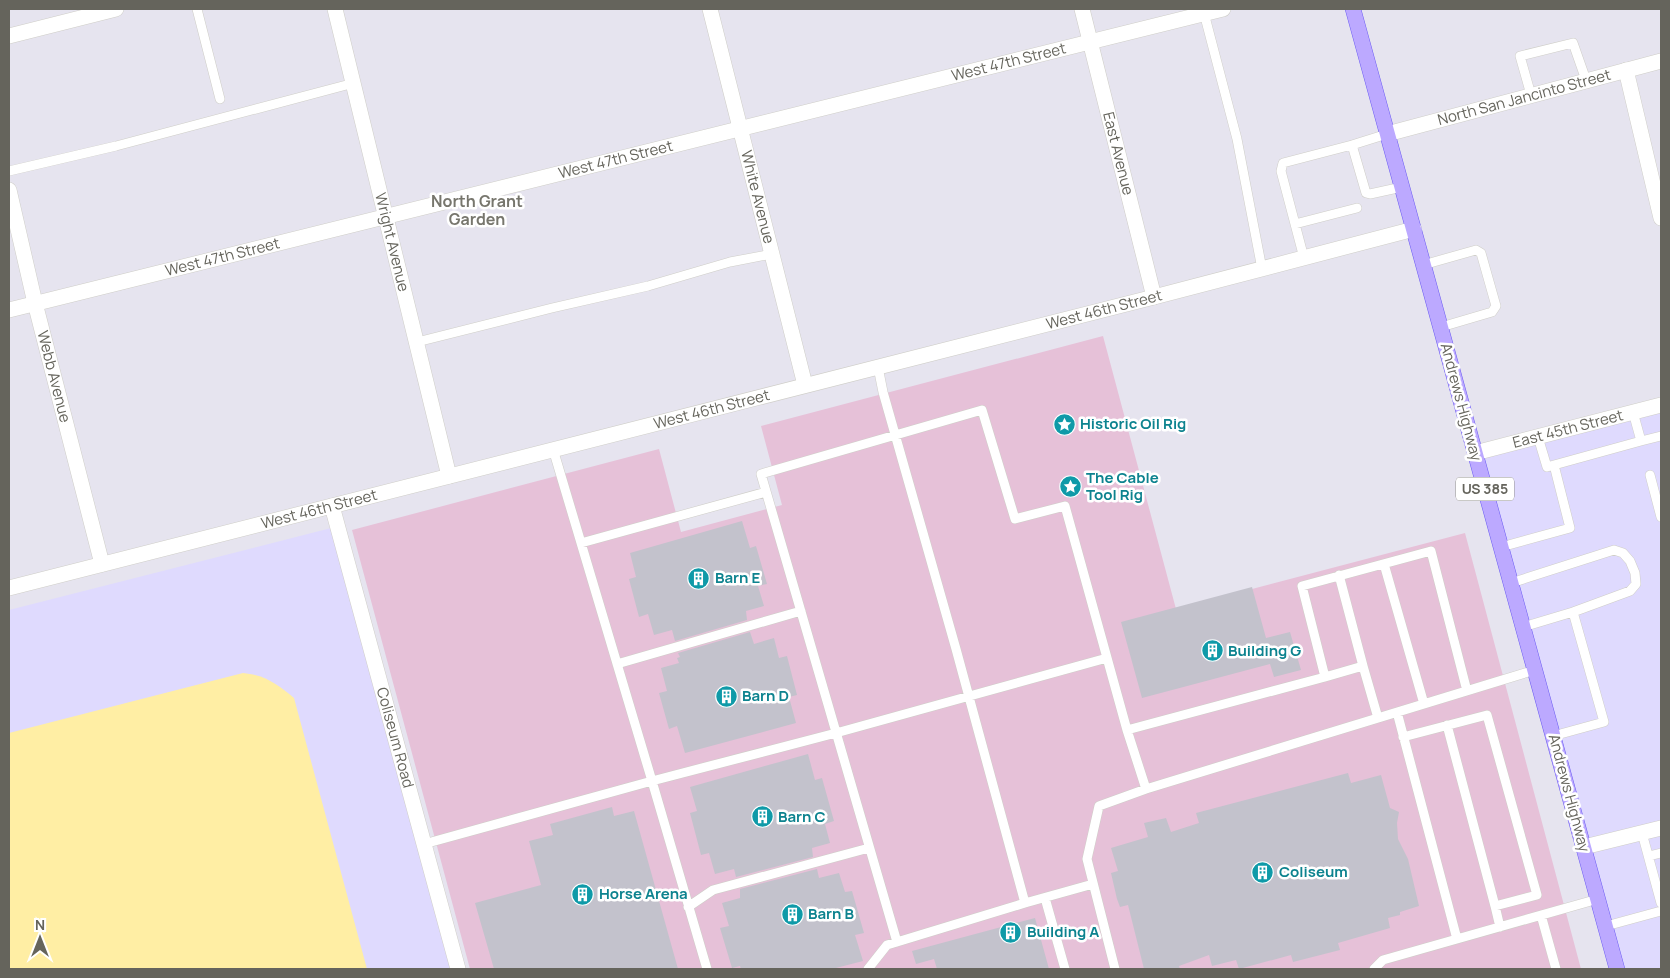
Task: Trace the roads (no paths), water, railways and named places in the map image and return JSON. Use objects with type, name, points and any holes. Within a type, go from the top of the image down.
[{"type":"main road","name":"Andrews Highway","points":[[1353,9],[1617,969]]},
{"type":"street","points":[[9,36],[116,9]]},
{"type":"street","name":"Wright Avenue","points":[[335,9],[449,476]]},
{"type":"street","name":"White Avenue","points":[[710,9],[805,385]]},
{"type":"street","name":"East Avenue","points":[[1082,9],[1154,297]]},
{"type":"street","name":"West 47th Street","points":[[9,310],[1222,9]]},
{"type":"street","name":"North San Jancinto Street","points":[[1387,134],[1661,61]]},
{"type":"street","points":[[1626,70],[1661,218]]},
{"type":"street","name":"Webb Avenue","points":[[9,190],[35,303],[102,564]]},
{"type":"street","name":"West 46th Street","points":[[9,588],[1154,297],[1414,229]]},
{"type":"street","name":"East 45th Street","points":[[1475,453],[1661,405]]},
{"type":"street","name":"Coliseum Road","points":[[332,506],[458,969]]},
{"type":"street","points":[[1584,848],[1661,828]]},
{"type":"lane","points":[[197,9],[220,99]]},
{"type":"lane","points":[[1204,13],[1237,139],[1262,269]]},
{"type":"lane","points":[[1531,95],[1520,56],[1573,43],[1586,80]]},
{"type":"lane","points":[[9,171],[116,146],[354,83]]},
{"type":"lane","points":[[1304,258],[1280,171],[1283,163],[1387,134]]},
{"type":"lane","points":[[1352,145],[1366,193],[1370,194],[1402,187]]},
{"type":"lane","points":[[1295,224],[1357,208]]},
{"type":"lane","points":[[1423,265],[1476,250],[1481,253],[1496,306],[1492,312],[1440,327]]},
{"type":"lane","points":[[417,342],[648,286],[730,262],[772,254]]},
{"type":"lane","points":[[878,367],[883,392],[984,757],[1010,843],[1025,903]]},
{"type":"lane","points":[[897,942],[761,474],[982,410],[1015,519],[1065,506],[1127,730],[1146,789]]},
{"type":"lane","points":[[1633,412],[1641,441]]},
{"type":"lane","points":[[1538,437],[1547,467],[1661,436]]},
{"type":"lane","points":[[553,449],[706,969]]},
{"type":"lane","points":[[1501,547],[1570,528],[1554,465]]},
{"type":"lane","points":[[1650,475],[1661,517]]},
{"type":"lane","points":[[581,544],[766,492]]},
{"type":"lane","points":[[1511,584],[1614,550],[1624,553],[1635,573],[1636,584],[1630,591],[1573,612],[1523,627]]},
{"type":"lane","points":[[1325,677],[1302,586],[1430,551],[1467,691]]},
{"type":"lane","points":[[1384,564],[1424,704]]},
{"type":"lane","points":[[1339,575],[1378,718]]},
{"type":"lane","points":[[617,664],[801,610]]},
{"type":"lane","points":[[1553,736],[1604,722],[1573,612]]},
{"type":"lane","points":[[424,844],[1107,658]]},
{"type":"lane","points":[[1127,730],[1363,666]]},
{"type":"lane","points":[[1115,969],[1087,859],[1099,806],[1146,789],[1535,670]]},
{"type":"lane","points":[[1397,712],[1457,939]]},
{"type":"lane","points":[[1403,736],[1487,715],[1537,895],[1495,906]]},
{"type":"lane","points":[[1447,725],[1500,927]]},
{"type":"lane","points":[[1642,833],[1661,903]]},
{"type":"lane","points":[[688,907],[713,890],[870,848]]},
{"type":"lane","points":[[1649,856],[1661,853]]},
{"type":"lane","points":[[868,969],[887,945],[1093,884]]},
{"type":"lane","points":[[1045,898],[1066,969]]},
{"type":"lane","points":[[1374,969],[1383,960],[1598,899]]},
{"type":"lane","points":[[1606,926],[1661,912]]},
{"type":"lane","points":[[1541,915],[1556,969]]},
{"type":"place","name":"Historic Oil Rig","points":[[1064,424]]},
{"type":"place","name":"The Cable Tool Rig","points":[[1070,487]]},
{"type":"place","name":"Barn E","points":[[699,578]]},
{"type":"place","name":"Building G","points":[[1212,651]]},
{"type":"place","name":"Barn D","points":[[726,696]]},
{"type":"place","name":"Barn C","points":[[762,817]]},
{"type":"place","name":"Coliseum","points":[[1263,872]]},
{"type":"place","name":"Horse Arena","points":[[583,894]]},
{"type":"place","name":"Barn B","points":[[792,914]]},
{"type":"place","name":"Building A","points":[[1011,932]]},
{"type":"district","name":"North Grant Garden","points":[[477,210]]}]
